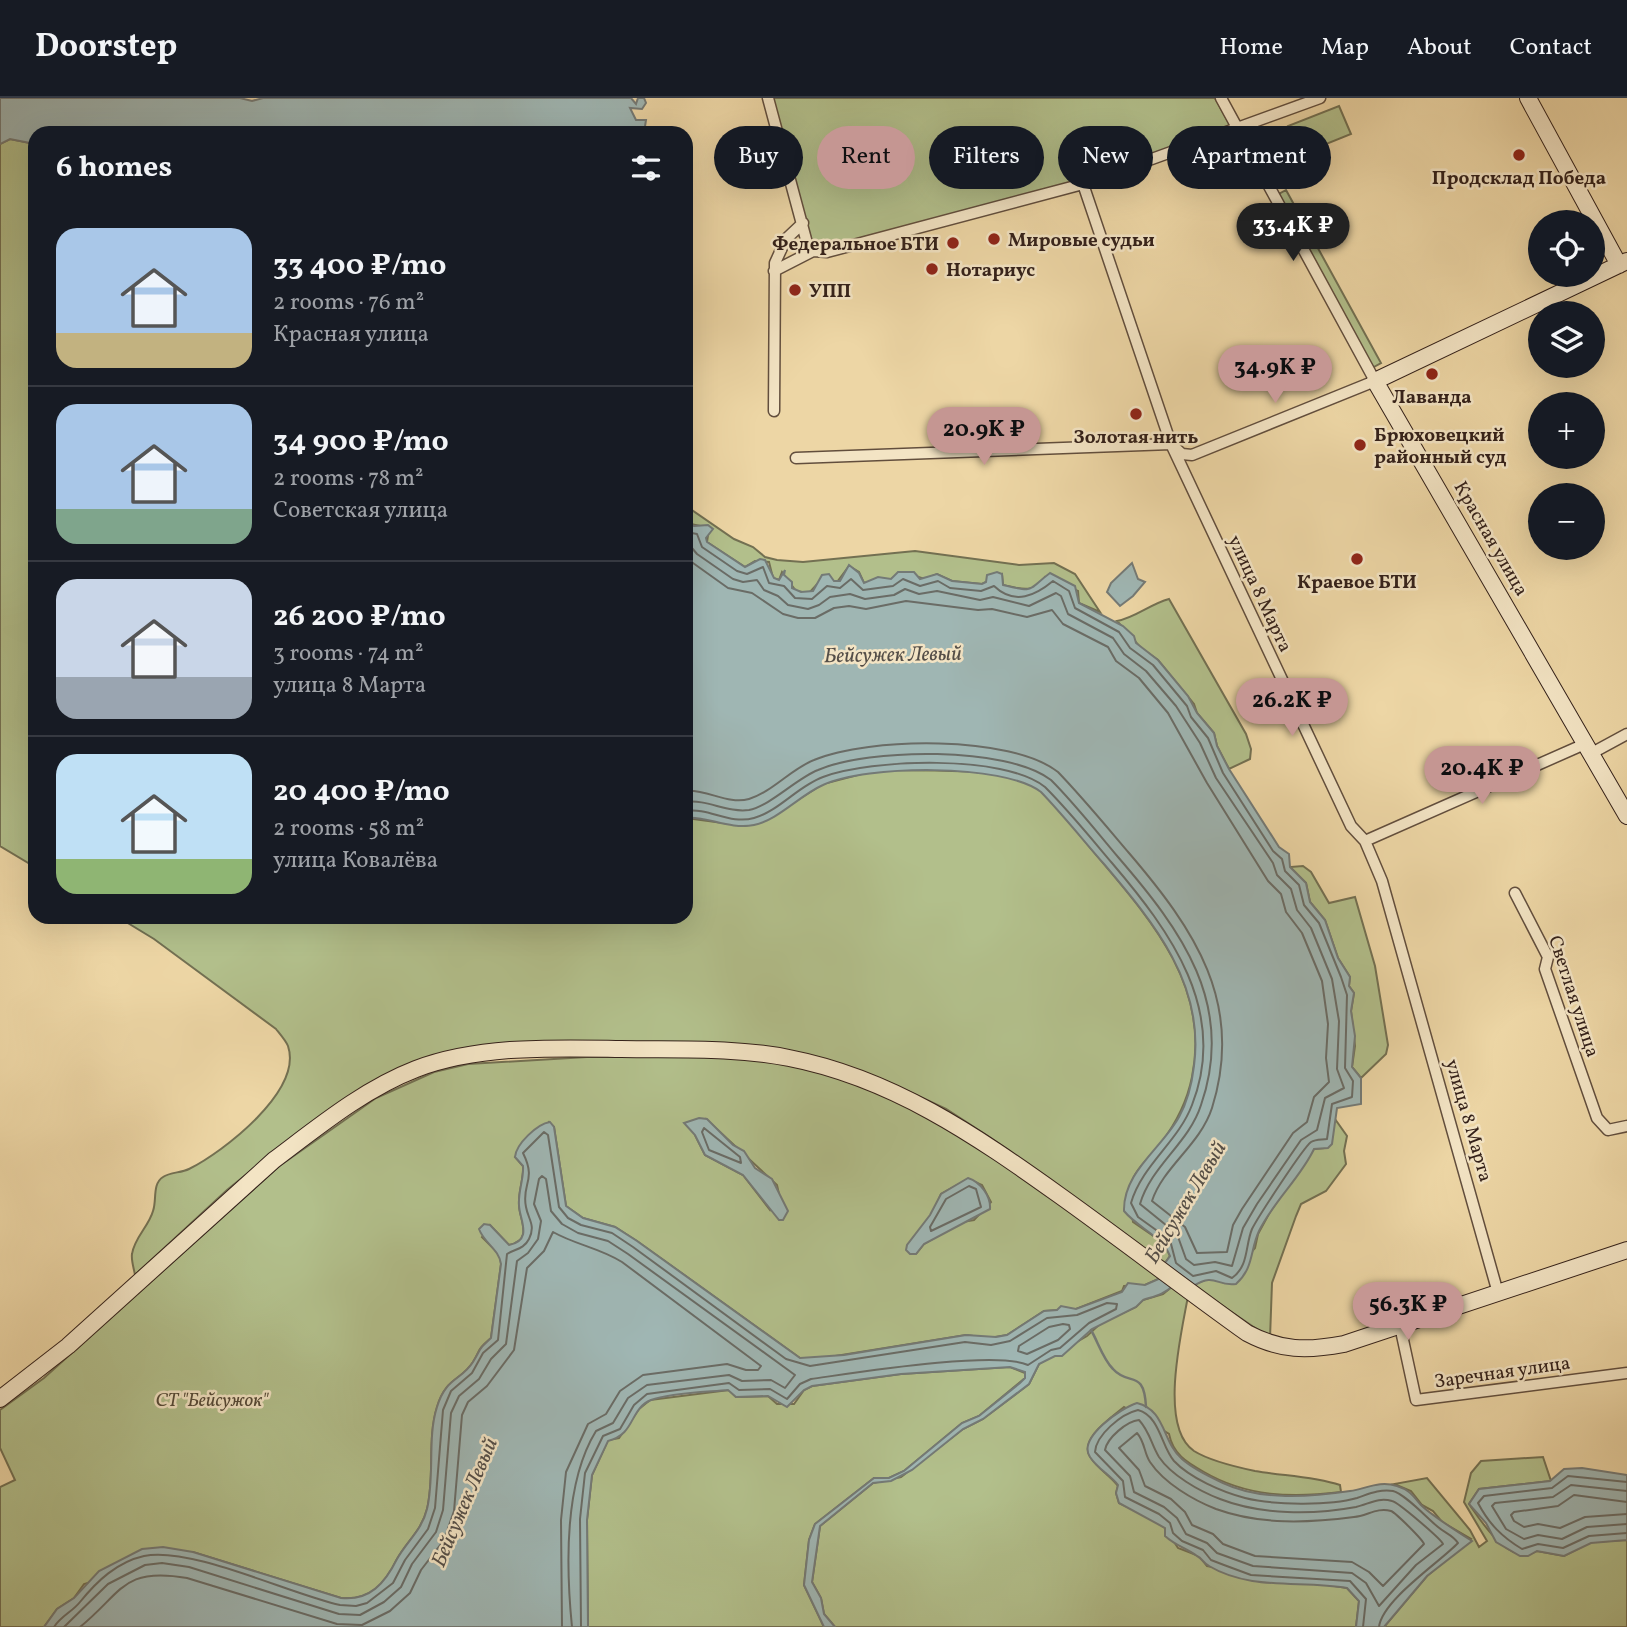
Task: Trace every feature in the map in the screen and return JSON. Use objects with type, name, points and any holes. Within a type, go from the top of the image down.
[{"type":"street","points":[[768,98],[813,251]]},
{"type":"street","name":"Красная улица","points":[[1221,98],[1236,126]]},
{"type":"street","points":[[1248,126],[1320,98]]},
{"type":"street","points":[[796,458],[1171,444],[1182,454],[1198,453],[1375,380],[1623,263],[1528,98]]},
{"type":"street","points":[[774,271],[813,251],[827,251],[1064,189]]},
{"type":"street","name":"улица 8 Марта","points":[[1085,189],[1171,444],[1351,826],[1365,841],[1396,920],[1498,1293]]},
{"type":"street","name":"Красная улица","points":[[1270,189],[1375,380],[1627,816]]},
{"type":"street","points":[[774,411],[774,271],[780,247],[803,223]]},
{"type":"street","points":[[1365,841],[1627,734]]},
{"type":"street","name":"Светлая улица","points":[[1515,892],[1548,957],[1545,969],[1597,1118],[1608,1130],[1627,1126]]},
{"type":"street","points":[[0,1399],[68,1346],[274,1160],[308,1134],[376,1089],[413,1070],[446,1060],[485,1054],[598,1049],[730,1051],[791,1058],[851,1075],[957,1124],[1247,1333],[1269,1344],[1292,1350],[1344,1344],[1627,1250]]},
{"type":"street","name":"Заречная улица","points":[[1400,1326],[1416,1400],[1627,1373]]},
{"type":"green space","points":[[771,98],[1215,98],[1230,126],[1167,126],[1167,151],[1153,156],[1153,126],[1058,126],[1058,186],[827,247],[818,247],[812,242],[797,189],[803,189],[803,126],[779,126]]},
{"type":"green space","points":[[1339,106],[1351,134],[1331,142],[1331,126],[1288,126]]},
{"type":"green space","points":[[10,139],[28,143],[28,863],[0,846],[0,144]]},
{"type":"green space","points":[[1286,190],[1381,363],[1372,368],[1277,195]]},
{"type":"green space","points":[[693,511],[734,539],[753,547],[765,557],[777,560],[803,562],[915,551],[1019,565],[1054,563],[1075,574],[1100,612],[1079,603],[1078,591],[1045,577],[1037,586],[1021,589],[1003,585],[1002,574],[982,584],[952,581],[937,574],[925,579],[902,572],[891,579],[864,583],[859,572],[849,566],[837,582],[820,581],[809,593],[796,591],[782,572],[779,580],[773,578],[769,562],[755,561],[745,567],[707,542],[708,535],[700,526],[693,524]]},
{"type":"green space","points":[[1169,599],[1246,734],[1251,749],[1250,759],[1229,769],[1217,746],[1214,733],[1197,713],[1194,704],[1158,660],[1141,648],[1117,621]]},
{"type":"green space","points":[[877,770],[977,772],[997,774],[1029,783],[1046,795],[1061,811],[1151,923],[1183,980],[1192,1010],[1196,1043],[1192,1077],[1177,1119],[1135,1174],[1130,1186],[1133,1222],[1165,1244],[1170,1256],[1165,1263],[991,1138],[946,1109],[884,1080],[816,1057],[462,1050],[280,1147],[227,1190],[135,1275],[133,1248],[151,1216],[160,1180],[166,1175],[186,1170],[204,1161],[257,1118],[284,1082],[289,1064],[288,1046],[276,1029],[154,939],[129,924],[693,924],[693,819],[745,826],[766,820],[823,784]]},
{"type":"green space","points":[[1303,866],[1311,872],[1329,903],[1355,897],[1375,966],[1388,1045],[1386,1054],[1361,1078],[1352,1067],[1355,1046],[1351,1011],[1354,993],[1349,986],[1350,977],[1338,958],[1325,920],[1310,902],[1306,883],[1290,867]]},
{"type":"green space","name":"СТ \"Бейсужок\"","points":[[703,1056],[772,1061],[825,1072],[877,1091],[928,1116],[978,1146],[1163,1277],[1145,1285],[1124,1286],[1122,1291],[1076,1309],[1044,1311],[1007,1335],[989,1338],[966,1335],[823,1358],[800,1358],[637,1241],[615,1227],[583,1218],[566,1206],[554,1127],[549,1122],[515,1157],[523,1166],[519,1200],[523,1228],[521,1239],[509,1245],[490,1225],[482,1237],[500,1255],[501,1264],[491,1338],[441,1397],[432,1432],[431,1484],[425,1516],[382,1583],[360,1597],[341,1598],[193,1552],[84,1584],[74,1598],[57,1609],[44,1627],[0,1627],[0,1487],[15,1480],[0,1448],[0,1410],[44,1378],[278,1167],[376,1098],[434,1072],[468,1064],[587,1057]],"holes":[[[706,1119],[777,1185],[779,1194],[770,1210],[743,1175],[705,1155],[695,1135]],[[968,1179],[982,1185],[991,1202],[974,1220],[962,1222],[924,1244],[916,1254],[941,1194]]]},
{"type":"green space","points":[[1335,1119],[1347,1136],[1344,1151],[1346,1164],[1326,1191],[1301,1204],[1272,1283],[1270,1338],[1193,1286],[1208,1279],[1224,1283],[1255,1248],[1258,1234],[1270,1212],[1314,1149],[1324,1148]]},
{"type":"green space","points":[[1174,1285],[1188,1296],[1175,1378],[1177,1422],[1183,1439],[1194,1451],[1215,1461],[1255,1471],[1329,1482],[1340,1485],[1341,1492],[1287,1495],[1237,1487],[1186,1461],[1174,1447],[1169,1434],[1124,1407],[1092,1437],[1088,1451],[1091,1458],[1118,1486],[1116,1493],[1119,1503],[1155,1520],[1165,1528],[1178,1548],[1199,1556],[1207,1566],[1347,1588],[1359,1601],[1356,1627],[835,1627],[824,1614],[821,1598],[812,1582],[820,1526],[873,1483],[901,1477],[963,1429],[983,1419],[1029,1384],[1039,1364],[1087,1336],[1101,1323],[1136,1307],[1143,1300],[1163,1294]]},
{"type":"green space","points":[[1010,1367],[1025,1373],[1025,1378],[979,1416],[962,1423],[904,1471],[889,1478],[874,1478],[815,1524],[809,1540],[804,1585],[824,1627],[588,1627],[587,1520],[592,1475],[608,1440],[619,1438],[639,1409],[650,1400],[729,1390],[736,1397],[768,1396],[777,1404],[794,1404],[804,1390],[812,1386],[901,1374]]},
{"type":"green space","points":[[1543,1457],[1551,1481],[1479,1489],[1469,1504],[1498,1541],[1517,1553],[1537,1551],[1564,1556],[1591,1542],[1627,1540],[1627,1627],[1384,1627],[1427,1576],[1471,1539],[1442,1522],[1433,1511],[1422,1505],[1411,1491],[1394,1484],[1427,1478],[1470,1530],[1479,1547],[1487,1541],[1464,1502],[1471,1473],[1481,1461]]},
{"type":"water","points":[[0,98],[240,98],[252,101],[263,98],[631,98],[636,104],[638,98],[644,98],[646,103],[642,109],[630,108],[636,120],[646,120],[645,126],[28,126],[28,143],[10,139],[0,144]]},
{"type":"water","name":"Бейсужек Левый","points":[[708,525],[713,529],[706,538],[707,542],[745,567],[760,559],[765,560],[774,578],[779,580],[785,570],[784,575],[792,582],[792,588],[801,592],[813,591],[822,575],[829,574],[834,581],[840,581],[849,565],[859,573],[864,583],[878,577],[891,579],[898,572],[914,572],[920,579],[937,574],[952,581],[982,584],[986,582],[987,575],[997,572],[1002,574],[1003,585],[1026,589],[1050,573],[1075,586],[1079,603],[1123,626],[1134,636],[1136,643],[1158,660],[1188,696],[1197,713],[1214,733],[1217,746],[1229,769],[1279,847],[1289,854],[1290,867],[1306,883],[1310,902],[1325,920],[1338,958],[1350,977],[1349,986],[1354,993],[1351,1011],[1355,1036],[1352,1067],[1361,1078],[1361,1104],[1337,1108],[1332,1144],[1328,1148],[1314,1149],[1272,1210],[1259,1231],[1249,1265],[1242,1278],[1236,1284],[1207,1280],[1193,1286],[1165,1263],[1170,1256],[1156,1237],[1124,1211],[1125,1197],[1136,1172],[1172,1128],[1182,1111],[1191,1085],[1195,1036],[1192,1008],[1184,982],[1172,956],[1141,909],[1041,792],[997,776],[934,770],[901,771],[843,778],[823,785],[772,818],[754,825],[736,826],[693,818],[693,526]]},
{"type":"water","points":[[1132,563],[1138,579],[1145,582],[1120,606],[1107,592],[1111,583]]},
{"type":"water","points":[[699,1118],[707,1119],[733,1145],[744,1151],[755,1168],[772,1179],[788,1211],[783,1220],[779,1220],[743,1175],[705,1155],[695,1135],[684,1123]]},
{"type":"water","name":"Бейсужек Левый","points":[[550,1122],[554,1127],[566,1206],[583,1218],[615,1227],[637,1241],[800,1358],[844,1355],[966,1335],[1007,1335],[1044,1311],[1057,1310],[1061,1306],[1076,1309],[1122,1292],[1128,1283],[1145,1285],[1163,1277],[1174,1285],[1092,1329],[1062,1356],[1055,1356],[1039,1364],[1029,1384],[983,1419],[963,1429],[912,1470],[891,1481],[873,1483],[820,1526],[812,1582],[821,1598],[824,1614],[835,1627],[824,1627],[804,1585],[809,1540],[815,1524],[874,1478],[889,1478],[904,1471],[962,1423],[979,1416],[1020,1383],[1025,1378],[1025,1372],[1010,1367],[901,1374],[812,1386],[787,1407],[768,1396],[736,1397],[728,1390],[668,1396],[644,1404],[623,1433],[608,1441],[592,1475],[587,1520],[588,1627],[44,1627],[57,1609],[74,1598],[99,1571],[142,1549],[163,1547],[193,1552],[341,1598],[360,1597],[382,1583],[425,1516],[431,1484],[432,1431],[441,1397],[491,1338],[501,1264],[479,1229],[484,1224],[490,1225],[509,1245],[521,1239],[523,1228],[519,1200],[523,1166],[515,1157],[516,1152],[533,1131]]},
{"type":"water","points":[[968,1178],[984,1190],[990,1209],[924,1244],[916,1254],[910,1254],[906,1250],[907,1245],[930,1215],[941,1194]]},
{"type":"water","points":[[1137,1403],[1153,1412],[1159,1419],[1182,1459],[1223,1483],[1253,1493],[1286,1496],[1335,1493],[1390,1484],[1408,1491],[1432,1514],[1472,1541],[1427,1576],[1384,1627],[1356,1627],[1359,1601],[1347,1588],[1259,1582],[1225,1574],[1165,1536],[1165,1528],[1119,1503],[1116,1493],[1118,1485],[1090,1457],[1088,1449],[1095,1433],[1112,1417]]},
{"type":"water","points":[[1582,1468],[1627,1475],[1627,1540],[1591,1543],[1564,1556],[1537,1551],[1528,1556],[1520,1556],[1496,1542],[1486,1523],[1469,1504],[1479,1489],[1550,1481],[1564,1469]]},
{"type":"waterway","points":[[1091,1330],[1109,1365],[1142,1387],[1146,1407]]},
{"type":"place","name":"Продсклад Победа","points":[[1519,155]]},
{"type":"place","name":"Мировые судьи","points":[[994,239]]},
{"type":"place","name":"Федеральное БТИ","points":[[953,243]]},
{"type":"place","name":"Нотариус","points":[[932,269]]},
{"type":"place","name":"УПП","points":[[795,290]]},
{"type":"place","name":"Лаванда","points":[[1432,374]]},
{"type":"place","name":"Золотая нить","points":[[1136,414]]},
{"type":"place","name":"Брюховецкий районный суд","points":[[1360,445]]},
{"type":"place","name":"Краевое БТИ","points":[[1357,559]]}]
